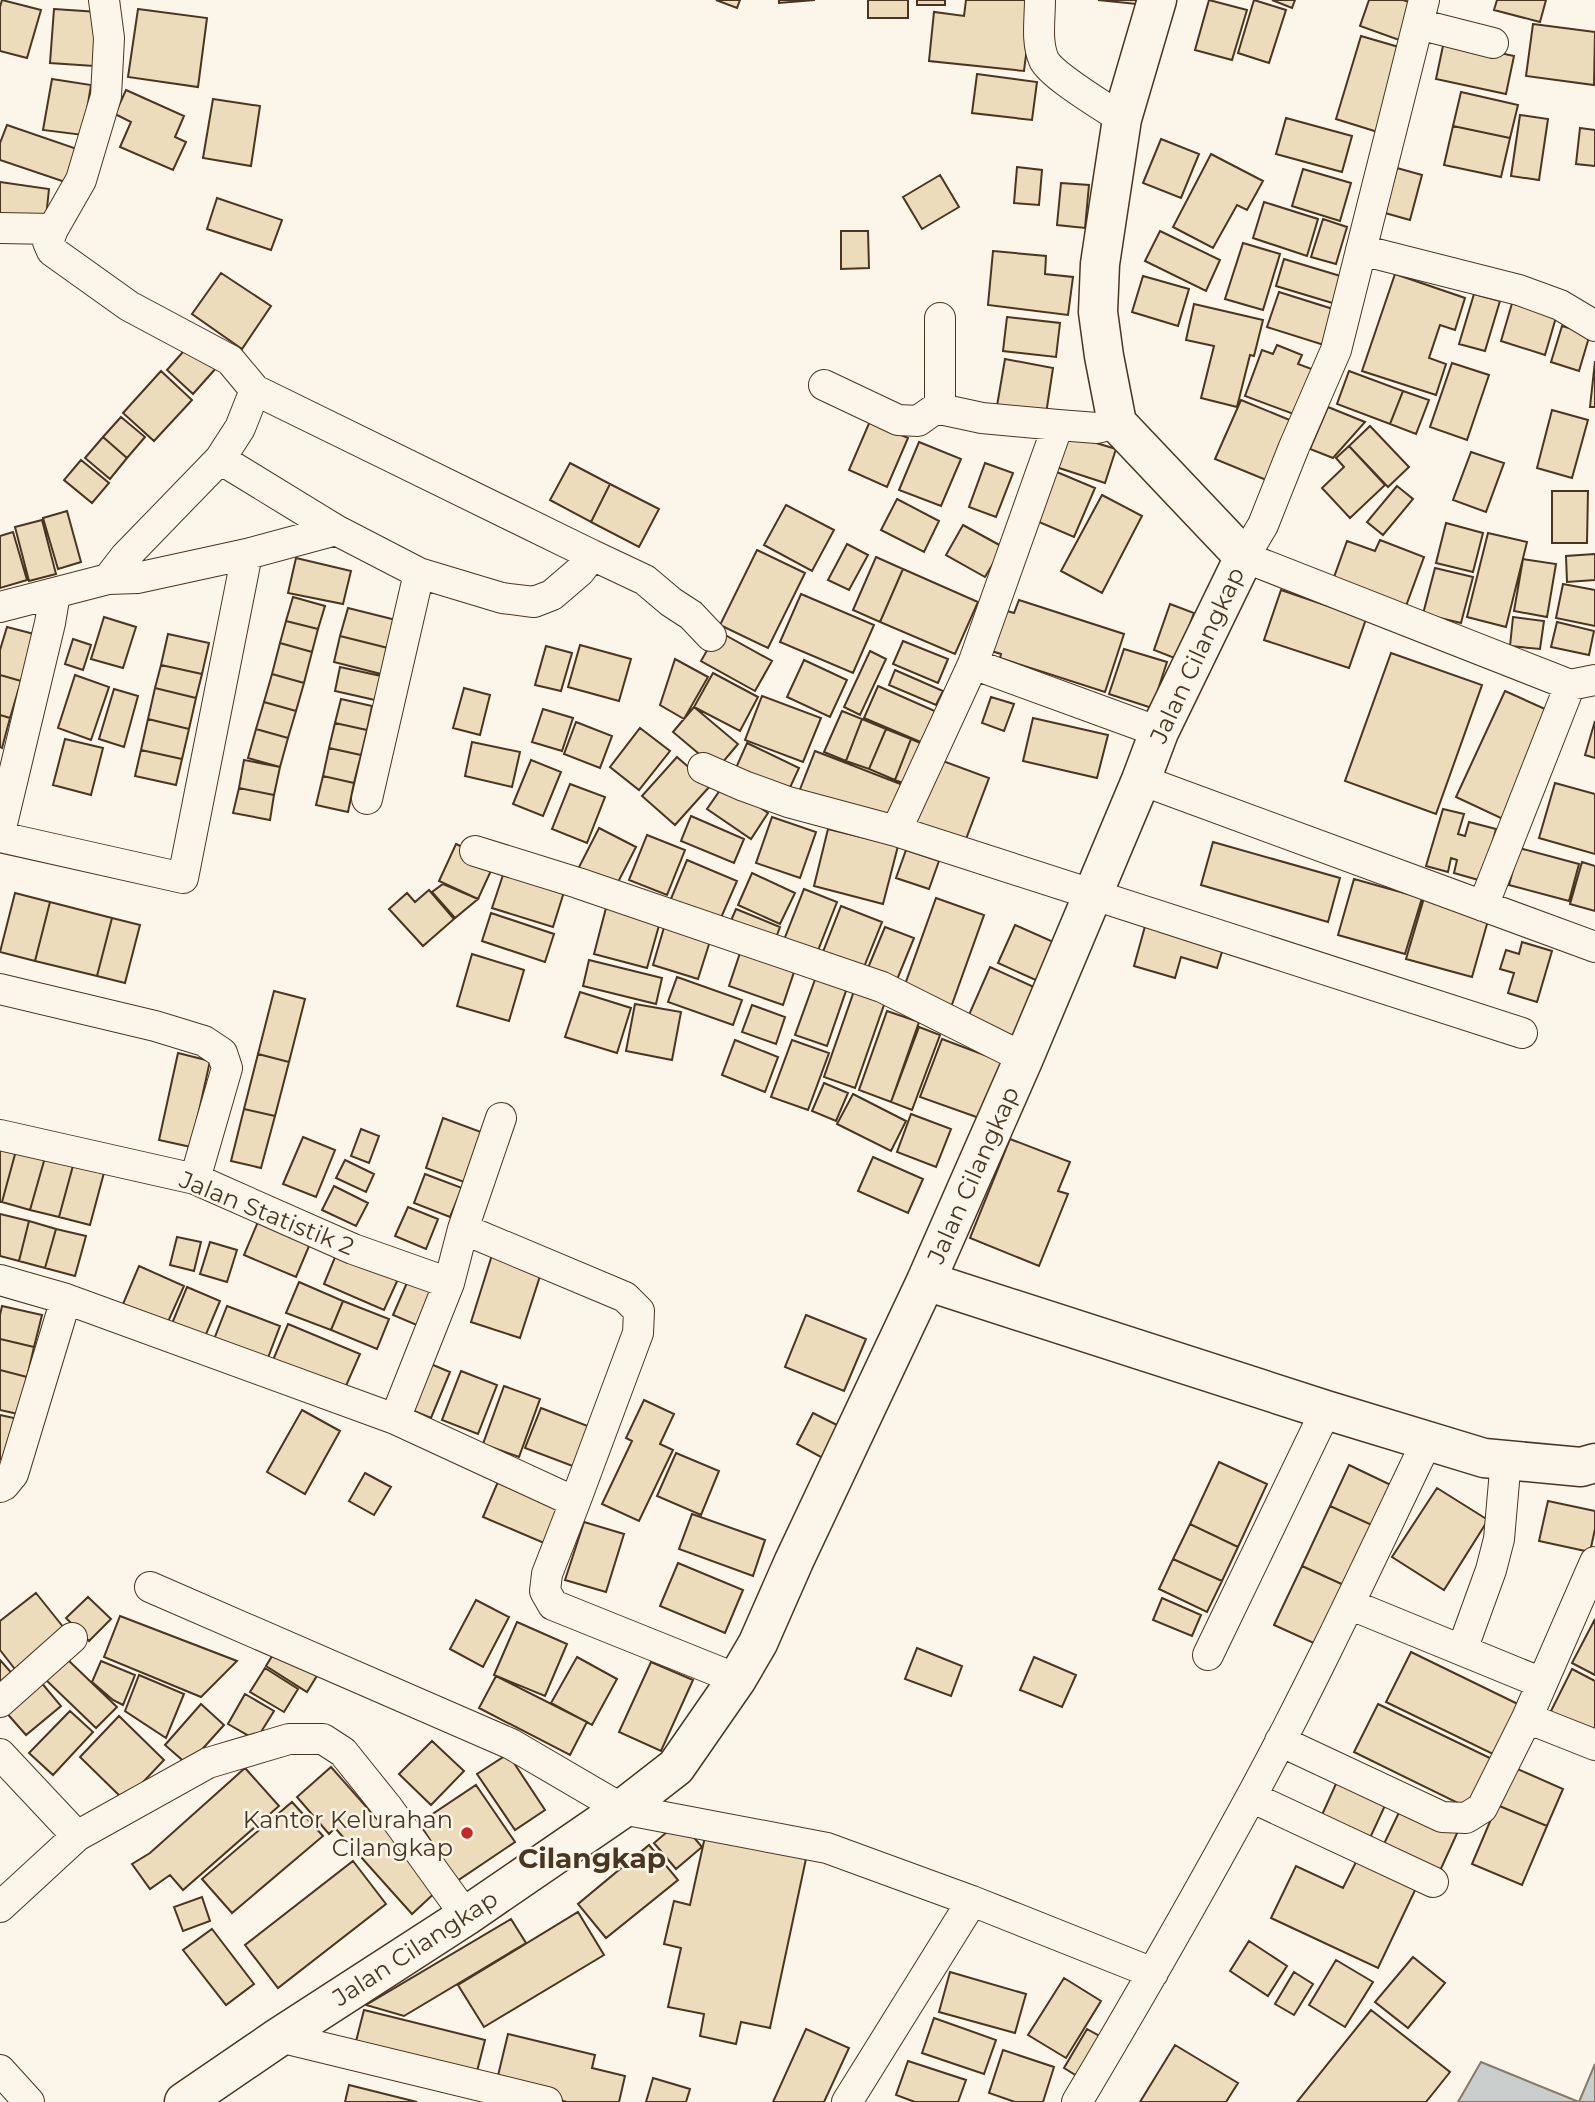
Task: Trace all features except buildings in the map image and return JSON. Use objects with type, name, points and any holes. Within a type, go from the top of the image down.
[{"type":"street","points":[[104,0],[109,38],[106,96],[81,180],[48,242],[52,251],[129,306],[230,360],[255,390],[645,580],[691,615],[711,636]]},
{"type":"street","points":[[1040,0],[1040,40],[1045,61],[1061,77],[1122,119]]},
{"type":"street","points":[[824,385],[898,420],[918,421],[940,409],[982,418],[1058,425],[1097,428],[1117,423],[1098,312],[1100,264],[1122,119],[1157,0]]},
{"type":"street","points":[[1483,906],[1582,682],[1244,557],[1263,525],[1336,350],[1421,12],[1493,43]]},
{"type":"street","points":[[0,228],[53,229]]},
{"type":"street","points":[[1361,250],[1519,290],[1560,305],[1595,326]]},
{"type":"street","points":[[940,318],[940,409]]},
{"type":"street","points":[[108,579],[125,557],[220,459],[240,428],[255,390]]},
{"type":"street","name":"Jalan Cilangkap","points":[[184,2102],[466,1916],[622,1809],[676,1767],[737,1679],[758,1643],[926,1281],[1024,1058],[1159,732],[1244,557],[1117,423]]},
{"type":"street","points":[[896,831],[973,664],[1058,425]]},
{"type":"street","points":[[220,459],[336,530],[419,573],[502,598],[534,602],[552,595],[580,571],[592,555]]},
{"type":"street","points":[[0,607],[108,579],[137,578],[247,554],[336,530]]},
{"type":"street","points":[[55,593],[0,834],[183,878],[247,554]]},
{"type":"street","points":[[367,799],[419,573]]},
{"type":"street","points":[[973,664],[1159,732]]},
{"type":"street","points":[[704,768],[788,802],[896,831],[1522,1033]]},
{"type":"street","points":[[1141,780],[1595,947]]},
{"type":"street","points":[[475,851],[567,879],[882,987],[1024,1058]]},
{"type":"street","points":[[0,989],[155,1026],[204,1041],[222,1053],[227,1068],[195,1179]]},
{"type":"street","points":[[395,1419],[449,1283],[463,1228],[501,1118]]},
{"type":"street","name":"Jalan Statistik 2","points":[[0,1135],[195,1179],[353,1249],[449,1283]]},
{"type":"street","points":[[463,1228],[625,1297],[639,1311],[638,1333],[547,1574],[545,1591],[553,1605],[737,1679]]},
{"type":"street","points":[[0,1280],[66,1299],[395,1419],[575,1502]]},
{"type":"street","name":"Jalan Cilangkap","points":[[926,1281],[1484,1458],[1581,1467],[1595,1463]]},
{"type":"street","points":[[0,1487],[13,1474],[66,1299]]},
{"type":"street","points":[[1208,1655],[1326,1410]]},
{"type":"street","points":[[1077,2102],[1251,1797],[1349,1604],[1427,1440]]},
{"type":"street","points":[[1462,1650],[1492,1570],[1499,1539],[1506,1459]]},
{"type":"street","points":[[1280,1741],[1442,1817],[1466,1818],[1482,1808],[1527,1718],[1595,1562]]},
{"type":"street","points":[[150,1587],[512,1744],[622,1809],[827,1848],[972,1901],[1153,1973]]},
{"type":"street","points":[[1349,1604],[1542,1683]]},
{"type":"street","points":[[0,1702],[72,1638]]},
{"type":"street","points":[[1527,1718],[1595,1745]]},
{"type":"street","points":[[0,1908],[77,1836],[208,1763],[289,1739],[323,1739],[343,1752],[388,1808],[466,1916]]},
{"type":"street","points":[[0,1754],[77,1836]]},
{"type":"street","points":[[1251,1797],[1433,1882]]},
{"type":"street","points":[[847,2102],[972,1901]]},
{"type":"street","points":[[279,2037],[547,2102]]},
{"type":"street","points":[[0,2070],[29,2102]]},
{"type":"shaded area","points":[[1481,2062],[1579,2102],[1458,2102]]},
{"type":"shaded area","points":[[1595,2064],[1595,2102],[1579,2102]]},
{"type":"place","name":"Kantor Kelurahan Cilangkap","points":[[467,1833]]},
{"type":"district","name":"Cilangkap","points":[[592,1858]]}]
